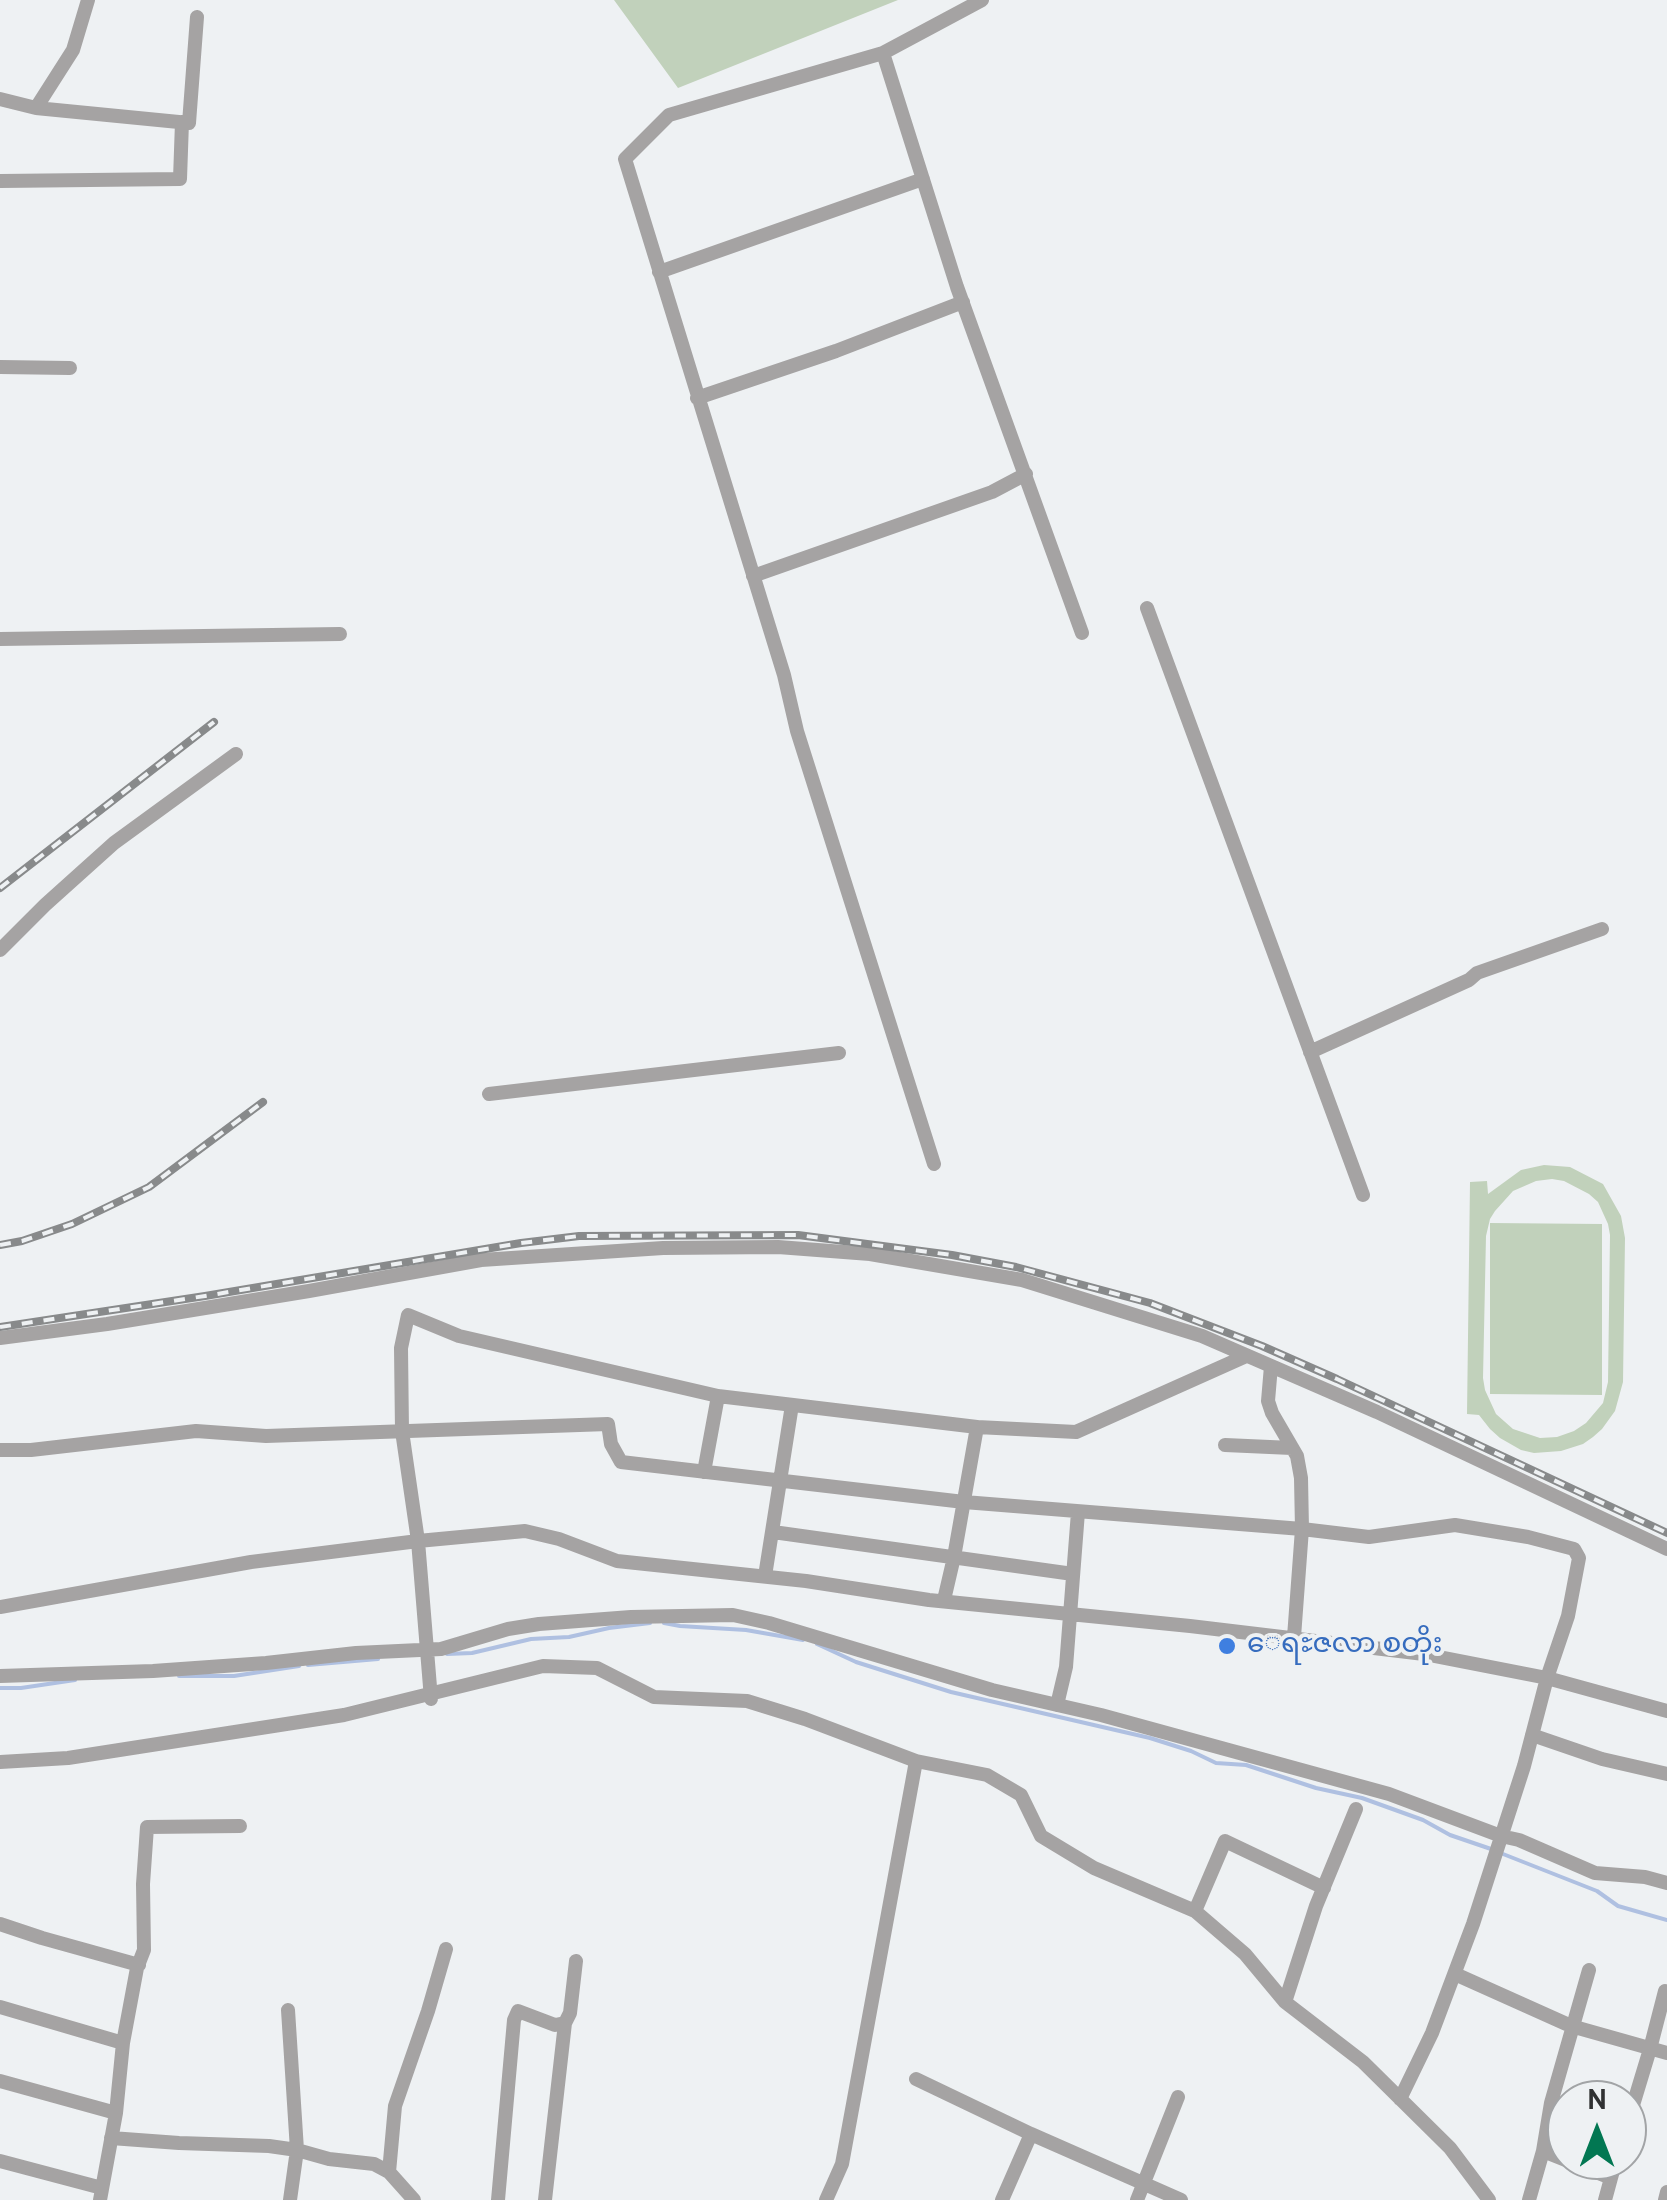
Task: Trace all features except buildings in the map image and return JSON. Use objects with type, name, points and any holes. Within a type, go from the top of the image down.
[{"type":"street","points":[[36,108],[72,50],[88,0]]},
{"type":"street","points":[[934,1164],[797,731],[784,675],[626,158],[669,115],[882,53],[982,0]]},
{"type":"street","points":[[0,99],[36,108],[190,122],[198,17]]},
{"type":"street","points":[[882,53],[963,302],[1082,633]]},
{"type":"street","points":[[0,181],[180,178],[182,122]]},
{"type":"street","points":[[659,272],[923,179]]},
{"type":"street","points":[[698,398],[963,302]]},
{"type":"street","points":[[0,367],[70,368]]},
{"type":"street","points":[[753,576],[992,492],[1026,474]]},
{"type":"street","points":[[1146,608],[1363,1196]]},
{"type":"street","points":[[0,639],[340,634]]},
{"type":"street","points":[[0,950],[44,904],[114,844],[236,754]]},
{"type":"street","points":[[1310,1052],[1469,980],[1476,973],[1602,929]]},
{"type":"street","points":[[488,1094],[839,1053]]},
{"type":"street","points":[[0,1338],[199,1309],[480,1260],[663,1248],[778,1247],[870,1254],[1022,1280],[1202,1336],[1377,1412],[1667,1549]]},
{"type":"street","points":[[431,1697],[418,1541],[402,1431],[402,1348],[408,1315],[459,1336],[718,1396],[977,1426],[1076,1432],[1246,1356]]},
{"type":"street","points":[[1271,1366],[1268,1401],[1297,1456],[1301,1478],[1302,1529],[1294,1637]]},
{"type":"street","points":[[704,1472],[718,1396]]},
{"type":"street","points":[[765,1576],[792,1405]]},
{"type":"street","points":[[0,1450],[196,1431],[266,1436],[608,1424],[611,1444],[620,1462],[964,1502],[1369,1537],[1454,1524],[1574,1549],[1579,1558],[1568,1616],[1474,1924],[1432,2033],[1400,2099]]},
{"type":"street","points":[[944,1600],[977,1426]]},
{"type":"street","points":[[1225,1445],[1292,1448]]},
{"type":"street","points":[[1056,1705],[1066,1667],[1078,1512]]},
{"type":"street","points":[[0,1607],[251,1562],[525,1532],[560,1538],[617,1561],[765,1576],[929,1600],[1424,1654],[1547,1678],[1667,1710]]},
{"type":"street","points":[[773,1532],[1072,1574]]},
{"type":"street","points":[[0,1676],[191,1668],[441,1649],[538,1624],[733,1615],[992,1690],[1389,1794],[1519,1840],[1595,1873],[1667,1883]]},
{"type":"street","points":[[0,1762],[68,1758],[344,1716],[544,1666],[597,1668],[654,1697],[747,1701],[916,1761],[987,1774],[1021,1795],[1041,1836],[1094,1868],[1194,1911],[1245,1954],[1285,2002],[1362,2062],[1400,2099],[1450,2148],[1489,2200]]},
{"type":"street","points":[[1532,1735],[1602,1759],[1667,1774]]},
{"type":"street","points":[[826,2200],[842,2164],[916,1761]]},
{"type":"street","points":[[1285,2002],[1356,1808]]},
{"type":"street","points":[[0,2160],[101,2194],[124,2043],[144,1950],[142,1884],[147,1827],[240,1826]]},
{"type":"street","points":[[1194,1911],[1225,1841],[1324,1888]]},
{"type":"street","points":[[0,1924],[139,1964]]},
{"type":"street","points":[[390,2172],[395,2106],[446,1949]]},
{"type":"street","points":[[545,2200],[576,1961]]},
{"type":"street","points":[[1529,2200],[1551,2102],[1588,1970]]},
{"type":"street","points":[[1455,1974],[1571,2026],[1667,2053]]},
{"type":"street","points":[[1640,2080],[1665,1991]]},
{"type":"street","points":[[0,2007],[124,2043]]},
{"type":"street","points":[[288,2010],[297,2150],[290,2200]]},
{"type":"street","points":[[498,2200],[514,2020],[518,2012],[555,2024],[565,2023]]},
{"type":"street","points":[[916,2079],[1181,2200]]},
{"type":"street","points":[[0,2081],[116,2113]]},
{"type":"street","points":[[1137,2200],[1178,2097]]},
{"type":"street","points":[[1002,2200],[1032,2134]]},
{"type":"street","points":[[111,2138],[269,2146],[374,2164],[390,2172],[414,2200]]},
{"type":"street","points":[[1543,2151],[1547,2153]]},
{"type":"street","points":[[1664,2200],[1667,2192]]},
{"type":"green space","points":[[614,0],[898,0],[678,88]]},
{"type":"green space","points":[[1544,1165],[1570,1167],[1603,1184],[1621,1216],[1625,1238],[1623,1382],[1615,1411],[1593,1437],[1561,1451],[1521,1450],[1500,1438],[1479,1415],[1467,1414],[1470,1182],[1487,1181],[1488,1194],[1521,1170]],"holes":[[[1536,1181],[1564,1181],[1598,1202],[1608,1224],[1608,1382],[1603,1403],[1586,1423],[1557,1437],[1540,1438],[1513,1429],[1496,1414],[1485,1390],[1486,1236],[1490,1219],[1513,1191]]]},
{"type":"green space","points":[[1490,1223],[1602,1224],[1602,1395],[1490,1394]]},
{"type":"waterway","points":[[447,1654],[650,1623]]},
{"type":"waterway","points":[[664,1623],[746,1630],[803,1640]]},
{"type":"waterway","points":[[817,1644],[856,1662],[951,1692],[1150,1738],[1216,1763],[1246,1765],[1362,1798],[1491,1849]]},
{"type":"waterway","points":[[308,1665],[378,1659]]},
{"type":"waterway","points":[[179,1676],[234,1676],[299,1666]]},
{"type":"waterway","points":[[0,1688],[75,1680]]},
{"type":"waterway","points":[[1503,1854],[1597,1891],[1618,1906],[1667,1920]]},
{"type":"railway","points":[[0,888],[214,722]]},
{"type":"railway","points":[[0,1245],[72,1224],[149,1187],[263,1102]]},
{"type":"railway","points":[[0,1327],[579,1236],[798,1235],[1016,1267],[1150,1303],[1337,1379],[1667,1533]]},
{"type":"place","name":"ေရႊဇလာ စတိုး","points":[[1227,1646]]}]
